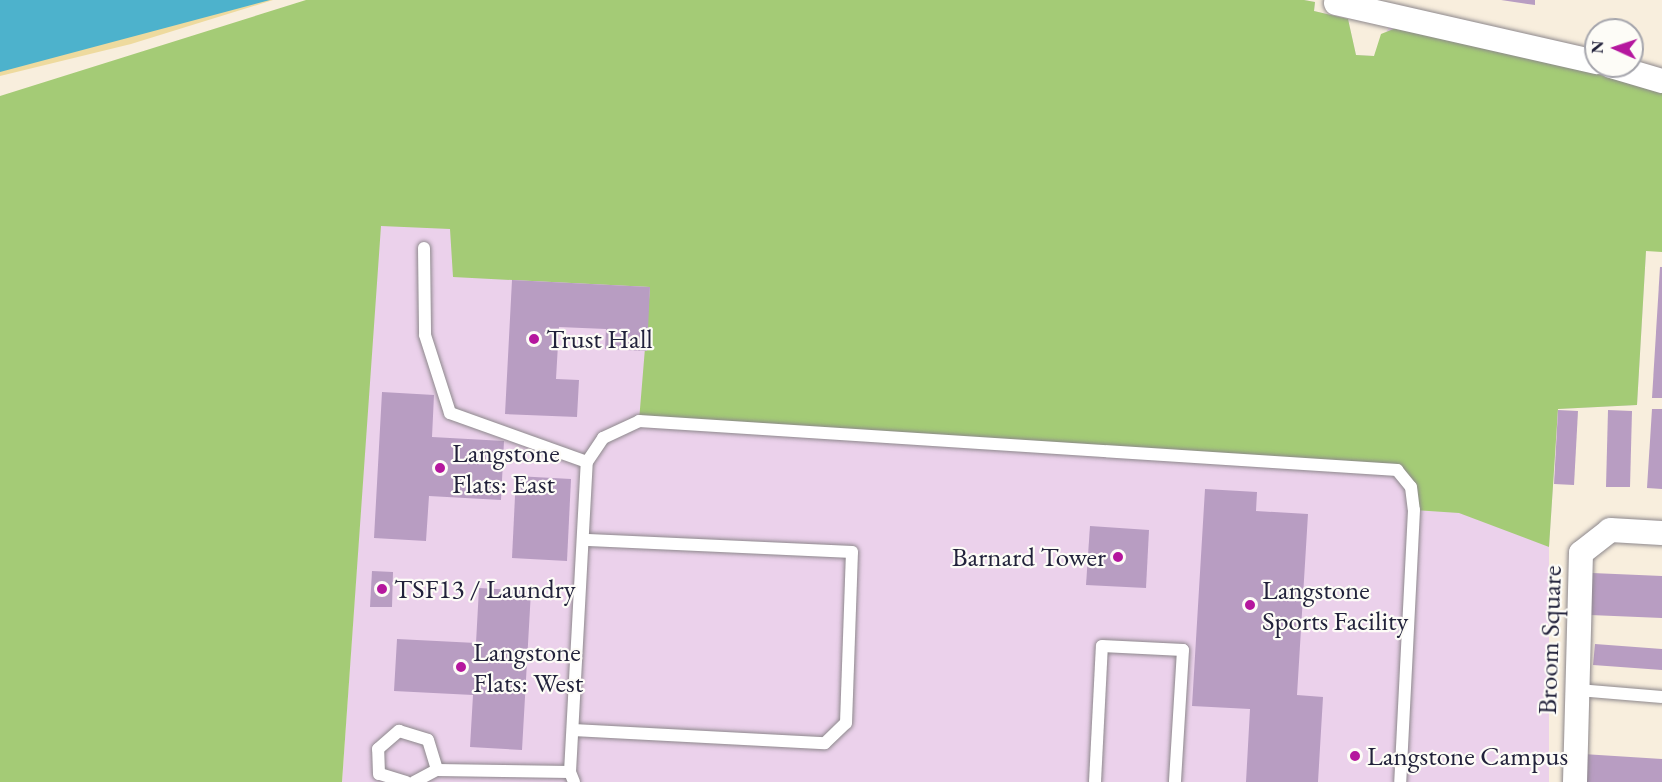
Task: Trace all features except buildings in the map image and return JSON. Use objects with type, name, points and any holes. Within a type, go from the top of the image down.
[{"type":"street","points":[[1336,3],[1584,59]]},
{"type":"street","points":[[1644,76],[1662,81]]},
{"type":"street","name":"Broom Square","points":[[1575,782],[1581,553],[1610,530],[1662,533]]},
{"type":"lane","points":[[424,248],[425,335],[450,413],[586,462]]},
{"type":"lane","points":[[414,782],[437,770],[572,777],[586,462],[603,438],[639,420],[1397,470],[1411,487],[1414,510],[1400,782]]},
{"type":"lane","points":[[573,730],[825,743],[846,723],[852,552],[583,540]]},
{"type":"lane","points":[[1095,782],[1102,646],[1183,650],[1175,782]]},
{"type":"lane","points":[[1578,690],[1662,696]]},
{"type":"lane","points":[[406,782],[379,774],[378,749],[399,731],[428,740],[437,770]]},
{"type":"shaded area","points":[[1304,0],[1315,2],[1314,11],[1348,19],[1356,55],[1374,56],[1389,27],[1584,72],[1584,78],[1600,78],[1646,251],[1637,405],[1558,409],[1549,547],[1549,782],[342,782],[384,164]]},
{"type":"green space","points":[[306,0],[1304,0],[1315,2],[1314,11],[1348,19],[1356,55],[1374,56],[1381,34],[1401,26],[1584,71],[1584,78],[1613,78],[1662,90],[1662,252],[1646,251],[1637,405],[1558,409],[1549,547],[1459,513],[1414,510],[1397,470],[639,421],[650,287],[453,277],[450,229],[381,226],[342,782],[0,782],[0,96]]},
{"type":"sand","points":[[143,0],[273,0],[131,44],[0,76],[0,37]]},
{"type":"water","points":[[0,0],[270,0],[0,72]]},
{"type":"place","name":"Trust Hall","points":[[534,339]]},
{"type":"place","name":"Langstone Flats: East","points":[[440,468]]},
{"type":"place","name":"Barnard Tower","points":[[1118,557]]},
{"type":"place","name":"TSF13 / Laundry","points":[[382,589]]},
{"type":"place","name":"Langstone Sports Facility","points":[[1250,605]]},
{"type":"place","name":"Langstone Flats: West","points":[[461,667]]},
{"type":"place","name":"Langstone Campus","points":[[1355,756]]}]
